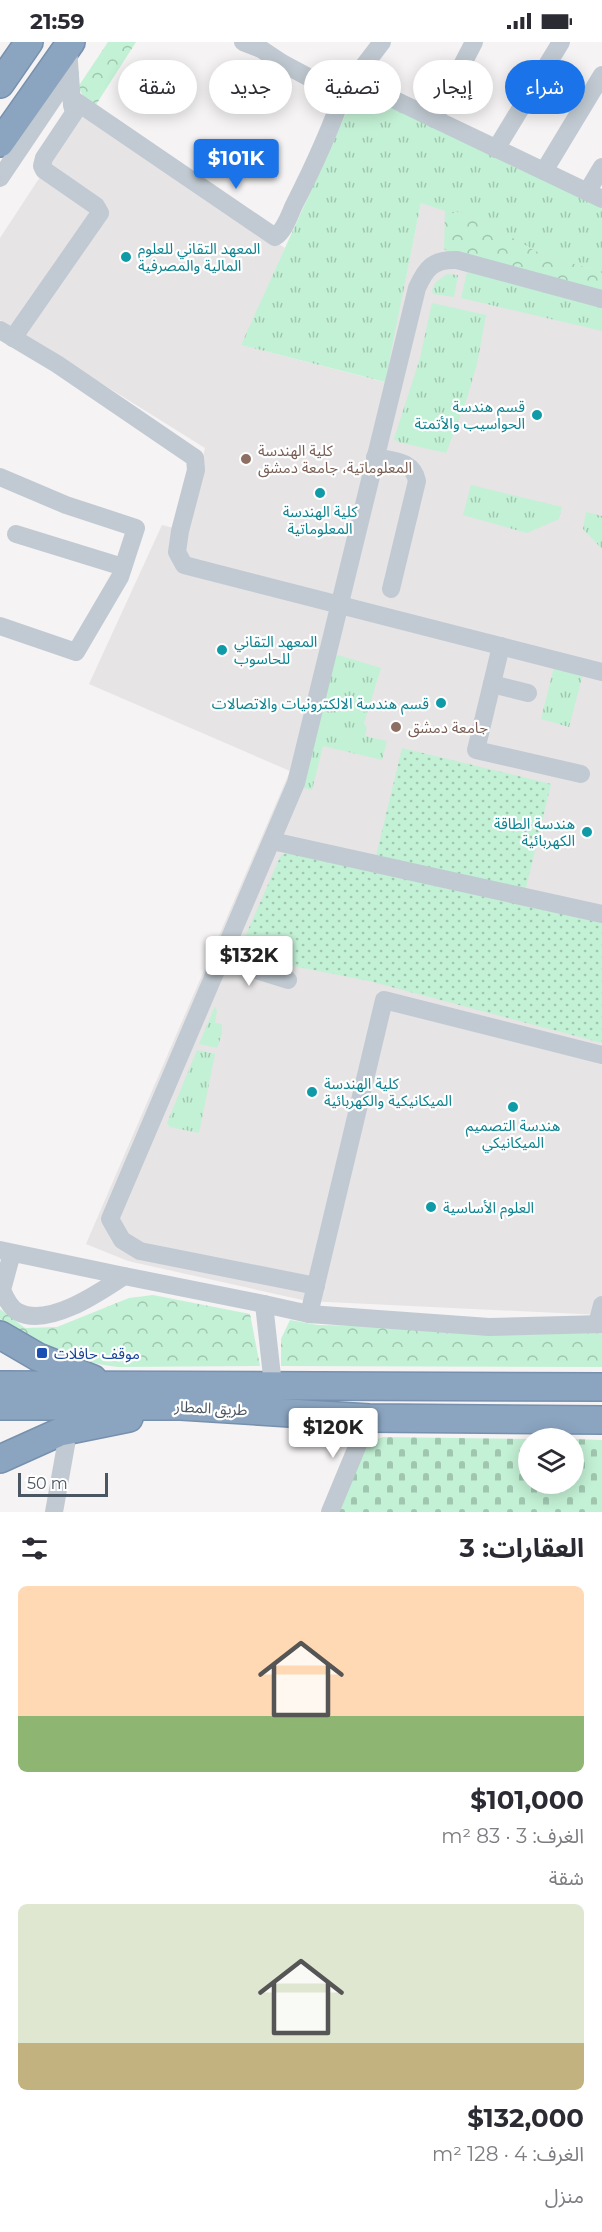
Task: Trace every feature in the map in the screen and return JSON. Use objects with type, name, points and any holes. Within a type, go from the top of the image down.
[{"type":"highway","points":[[0,84],[29,42]]},
{"type":"highway","points":[[0,143],[67,44]]},
{"type":"highway","points":[[0,1335],[58,1366],[121,1386]]},
{"type":"highway","name":"طريق المطار","points":[[0,1385],[602,1387]]},
{"type":"highway","name":"طريق المطار","points":[[0,1406],[181,1406],[369,1418],[602,1420]]},
{"type":"highway","points":[[0,1459],[60,1432],[181,1406]]},
{"type":"street","points":[[243,42],[261,49],[304,75]]},
{"type":"street","points":[[367,60],[382,42]]},
{"type":"street","points":[[434,119],[474,42]]},
{"type":"street","points":[[496,149],[561,42]]},
{"type":"street","points":[[67,44],[74,113],[44,158],[42,166],[44,170],[96,206],[100,213],[6,334],[57,364],[195,458],[196,470],[180,531],[177,552],[184,565],[602,672]]},
{"type":"street","points":[[0,178],[70,74]]},
{"type":"street","points":[[544,171],[602,75]]},
{"type":"street","points":[[71,98],[275,237],[282,230],[307,181],[335,114]]},
{"type":"street","points":[[401,105],[595,196],[602,167]]},
{"type":"street","points":[[316,1286],[140,1251],[122,1240],[110,1219],[296,783],[417,288],[424,273],[435,263],[457,260],[602,299]]},
{"type":"street","points":[[375,457],[407,465],[415,472],[417,481],[391,590]]},
{"type":"street","points":[[0,477],[66,504],[136,528],[120,578],[76,652],[0,626]]},
{"type":"street","points":[[16,534],[123,567]]},
{"type":"street","points":[[501,646],[476,750],[581,774]]},
{"type":"street","points":[[492,684],[528,693]]},
{"type":"street","points":[[272,841],[602,914]]},
{"type":"street","points":[[222,959],[288,980]]},
{"type":"street","points":[[309,1314],[384,1000],[602,1055]]},
{"type":"street","points":[[124,1276],[82,1302],[59,1312],[43,1315],[16,1312],[2,1290],[6,1252],[264,1304],[309,1314],[489,1327],[600,1324],[602,1305]]},
{"type":"street","points":[[264,1304],[273,1385]]},
{"type":"street","points":[[330,1512],[369,1418]]},
{"type":"street","points":[[54,1512],[66,1445]]},
{"type":"shaded area","name":"جامعة دمشق","points":[[82,113],[285,248],[242,345],[384,382],[437,126],[602,206],[602,1315],[307,1301],[128,1261],[86,1244],[290,771],[89,684],[162,525],[185,531],[205,448],[0,320],[0,238]]},
{"type":"green space","points":[[108,42],[136,42],[125,60],[118,60],[118,70],[92,111],[78,87]]},
{"type":"green space","points":[[401,110],[602,206],[602,273],[535,251],[472,214],[445,211],[421,203],[385,382],[241,345],[346,114],[401,114]]},
{"type":"green space","points":[[445,211],[472,214],[535,251],[602,273],[602,292],[455,255],[444,249]]},
{"type":"green space","points":[[467,272],[602,303],[602,331],[461,298]]},
{"type":"green space","points":[[447,274],[458,275],[454,297],[433,294],[432,290],[436,282]]},
{"type":"green space","points":[[432,303],[486,315],[477,364],[446,453],[398,442],[394,439],[420,358]]},
{"type":"green space","points":[[471,485],[562,507],[559,519],[527,533],[463,515]]},
{"type":"green space","points":[[586,512],[602,516],[602,549],[583,529]]},
{"type":"green space","points":[[338,655],[381,668],[364,723],[367,728],[365,736],[387,741],[382,760],[323,746],[312,790],[300,787],[331,662]]},
{"type":"green space","points":[[554,667],[583,674],[569,727],[541,719]]},
{"type":"green space","points":[[402,748],[551,784],[525,892],[376,856]]},
{"type":"green space","points":[[293,851],[602,919],[602,1043],[369,981],[237,955],[281,855]]},
{"type":"green space","points":[[215,1006],[217,1011],[215,1023],[222,1024],[222,1034],[217,1048],[199,1044]]},
{"type":"green space","points":[[197,1050],[215,1054],[199,1133],[170,1127],[167,1123]]},
{"type":"green space","points":[[153,1295],[250,1314],[260,1366],[118,1367],[103,1365],[56,1351],[0,1321],[0,1309],[25,1328],[57,1327],[129,1298]]},
{"type":"green space","points":[[290,1320],[318,1325],[602,1330],[602,1367],[281,1366],[281,1339]]},
{"type":"green space","points":[[383,1437],[518,1439],[518,1494],[584,1494],[584,1439],[602,1440],[602,1512],[334,1512],[361,1445]]},
{"type":"place","name":"المعهد التقاني للعلوم المالية والمصرفية","points":[[126,257]]},
{"type":"place","name":"قسم هندسة الحواسيب والأتمتة","points":[[537,415]]},
{"type":"place","name":"كلية الهندسة المعلوماتية، جامعة دمشق","points":[[246,459]]},
{"type":"place","name":"كلية الهندسة المعلوماتية","points":[[320,493]]},
{"type":"place","name":"المعهد التقاني للحاسوب","points":[[222,650]]},
{"type":"place","name":"قسم هندسة الالكترونيات والاتصالات","points":[[441,703]]},
{"type":"place","name":"جامعة دمشق","points":[[396,727]]},
{"type":"place","name":"هندسة الطاقة الكهربائية","points":[[587,832]]},
{"type":"place","name":"كلية الهندسة الميكانيكية والكهربائية","points":[[312,1092]]},
{"type":"place","name":"هندسة التصميم الميكانيكي","points":[[513,1107]]},
{"type":"place","name":"العلوم الأساسية","points":[[431,1207]]},
{"type":"place","name":"موقف حافلات","points":[[42,1353]]}]
